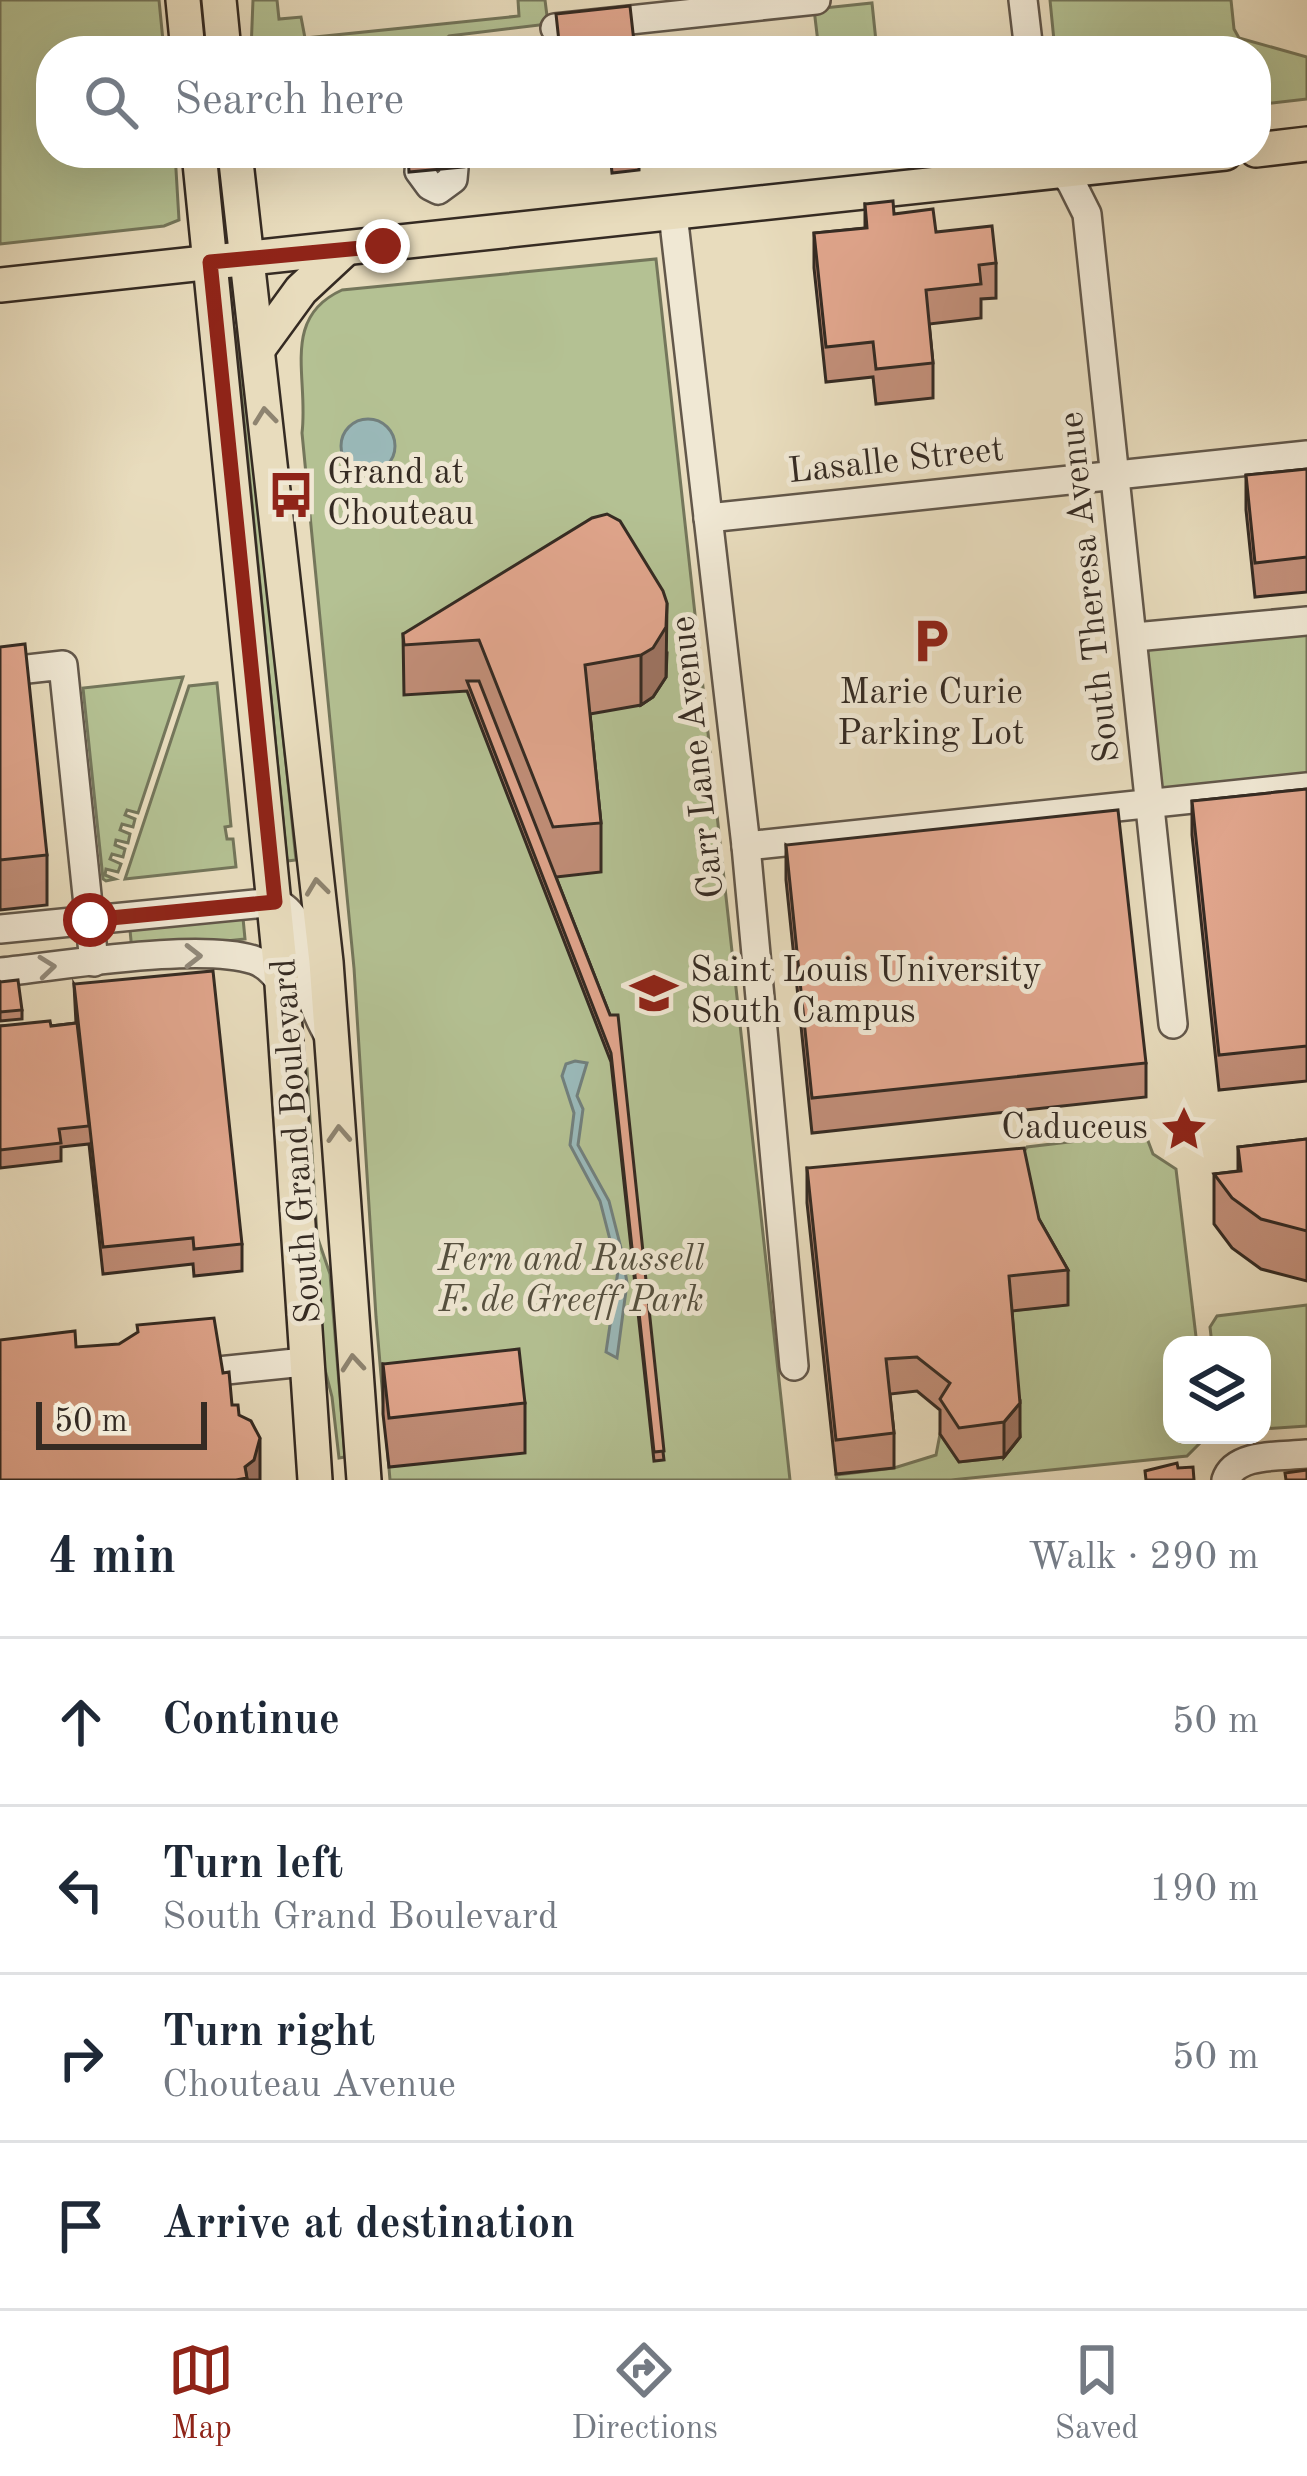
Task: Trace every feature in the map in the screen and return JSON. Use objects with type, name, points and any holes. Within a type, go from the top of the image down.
[{"type":"main road","points":[[183,0],[187,36]]},
{"type":"main road","points":[[220,0],[223,36]]},
{"type":"main road","points":[[1271,148],[1307,144]]},
{"type":"main road","name":"South Grand Boulevard","points":[[201,168],[275,902],[315,1480]]},
{"type":"main road","name":"South Grand Boulevard","points":[[237,168],[333,1045],[364,1480]]},
{"type":"main road","points":[[0,285],[673,214],[1013,168]]},
{"type":"main road","points":[[258,349],[302,290],[344,250]]},
{"type":"main road","points":[[304,1362],[322,1406],[334,1480]]},
{"type":"street","points":[[554,28],[816,0]]},
{"type":"street","points":[[1023,0],[1027,36]]},
{"type":"street","name":"South Theresa Avenue","points":[[1060,168],[1087,214],[1173,1024]]},
{"type":"street","name":"Carr Lane Avenue","points":[[673,214],[787,1173],[794,1366]]},
{"type":"street","name":"Lasalle Street","points":[[708,518],[1307,455]]},
{"type":"street","points":[[1135,638],[1307,621]]},
{"type":"street","points":[[0,672],[63,665],[59,724],[94,962]]},
{"type":"street","points":[[746,846],[1307,787]]},
{"type":"street","points":[[0,929],[275,902],[288,909],[301,934],[313,1003],[333,1045]]},
{"type":"street","points":[[0,972],[232,956],[263,964],[282,984]]},
{"type":"street","points":[[153,1378],[304,1362]]},
{"type":"street","points":[[1229,1473],[1251,1460],[1307,1454]]},
{"type":"green space","points":[[0,0],[159,0],[163,36],[36,36],[36,168],[176,168],[179,220],[164,226],[0,244]]},
{"type":"green space","points":[[253,0],[277,0],[279,19],[301,17],[305,36],[252,36]]},
{"type":"green space","points":[[518,0],[545,0],[548,24],[449,36],[324,36],[519,16]]},
{"type":"green space","points":[[1050,0],[1231,0],[1238,36],[1054,36]]},
{"type":"green space","points":[[872,3],[875,36],[817,36],[814,9]]},
{"type":"green space","points":[[1271,47],[1307,57],[1307,99],[1271,103]]},
{"type":"green space","name":"Fern and Russell F. de Greeff Park","points":[[656,259],[790,1480],[390,1480],[354,968],[302,433],[304,333],[323,302],[342,290]]},
{"type":"green space","points":[[235,329],[241,329],[296,860],[287,861]]},
{"type":"green space","points":[[1307,621],[1307,787],[1150,805],[1135,637]]},
{"type":"green space","points":[[183,677],[138,813],[127,810],[125,815],[135,819],[133,827],[122,824],[120,830],[130,834],[128,843],[116,840],[115,845],[125,849],[123,857],[112,854],[110,859],[121,864],[118,872],[106,869],[105,875],[115,879],[106,881],[103,879],[83,688]]},
{"type":"green space","points":[[217,683],[231,826],[225,827],[227,839],[233,839],[236,867],[125,879],[189,686]]},
{"type":"green space","points":[[243,918],[245,939],[132,951],[130,930]]},
{"type":"green space","points":[[307,1069],[317,1236],[330,1274],[345,1457],[339,1458],[332,1397],[316,1334],[301,1070]]},
{"type":"green space","points":[[1145,1133],[1153,1154],[1176,1169],[1196,1336],[1163,1336],[1163,1444],[1199,1444],[1187,1456],[951,1480],[837,1480],[836,1475],[894,1468],[936,1455],[940,1434],[959,1462],[1004,1457],[1020,1437],[1009,1311],[1066,1305],[1007,1178],[1027,1147]]},
{"type":"green space","points":[[1307,1305],[1307,1426],[1271,1428],[1271,1336],[1211,1336],[1217,1316]]},
{"type":"water","points":[[368,419],[387,427],[395,446],[387,465],[368,473],[349,465],[341,446],[349,427]]},
{"type":"water","points":[[587,1063],[577,1096],[583,1109],[578,1145],[609,1201],[627,1283],[617,1358],[606,1352],[618,1271],[600,1201],[570,1145],[574,1113],[562,1076],[566,1064]]},
{"type":"building","points":[[630,6],[633,36],[558,36],[556,14]]},
{"type":"building","points":[[893,201],[894,214],[933,209],[936,232],[992,226],[996,263],[979,265],[981,284],[926,290],[933,363],[876,369],[873,342],[826,347],[814,233],[867,228],[865,204]]},
{"type":"building","points":[[1307,469],[1307,557],[1255,563],[1246,475]]},
{"type":"building","points":[[607,514],[620,521],[663,591],[666,627],[653,648],[641,655],[585,665],[601,823],[553,827],[479,640],[404,645],[403,634],[592,518]]},
{"type":"building","points":[[25,644],[47,855],[0,860],[0,647]]},
{"type":"building","points":[[467,681],[479,681],[610,1015],[618,1015],[664,1451],[654,1452],[611,1053]]},
{"type":"building","points":[[1307,789],[1307,1046],[1219,1055],[1192,801]]},
{"type":"building","points":[[1118,810],[1146,1063],[812,1098],[786,845]]},
{"type":"building","points":[[213,971],[242,1244],[194,1249],[193,1238],[103,1247],[74,984]]},
{"type":"building","points":[[18,980],[22,1010],[0,1012],[0,982]]},
{"type":"building","points":[[50,1021],[51,1026],[77,1023],[89,1126],[59,1129],[61,1143],[0,1150],[0,1026]]},
{"type":"building","points":[[1307,1139],[1307,1231],[1261,1219],[1232,1198],[1214,1174],[1241,1171],[1238,1147]]},
{"type":"building","points":[[1024,1148],[1039,1219],[1068,1270],[1009,1276],[1020,1403],[1004,1422],[959,1428],[940,1399],[950,1383],[917,1357],[886,1359],[894,1433],[836,1440],[807,1168]]},
{"type":"building","points":[[214,1318],[223,1373],[229,1372],[232,1405],[238,1405],[239,1415],[251,1421],[260,1438],[254,1460],[245,1467],[247,1478],[0,1480],[0,1340],[75,1331],[76,1347],[119,1344],[138,1332],[137,1325]]},
{"type":"building","points":[[519,1349],[525,1403],[389,1418],[383,1364]]},
{"type":"building","points":[[1177,1463],[1178,1468],[1193,1467],[1194,1480],[1146,1480],[1145,1471]]},
{"type":"building","points":[[1307,1470],[1307,1480],[1286,1480],[1285,1473]]},
{"type":"place","name":"Grand at Chouteau","points":[[291,495]]},
{"type":"place","name":"Marie Curie Parking Lot","points":[[931,641]]},
{"type":"place","name":"Saint Louis University South Campus","points":[[654,993]]},
{"type":"place","name":"Caduceus","points":[[1184,1129]]},
{"type":"route","points":[[90,920],[275,902],[210,262],[383,246]]}]
